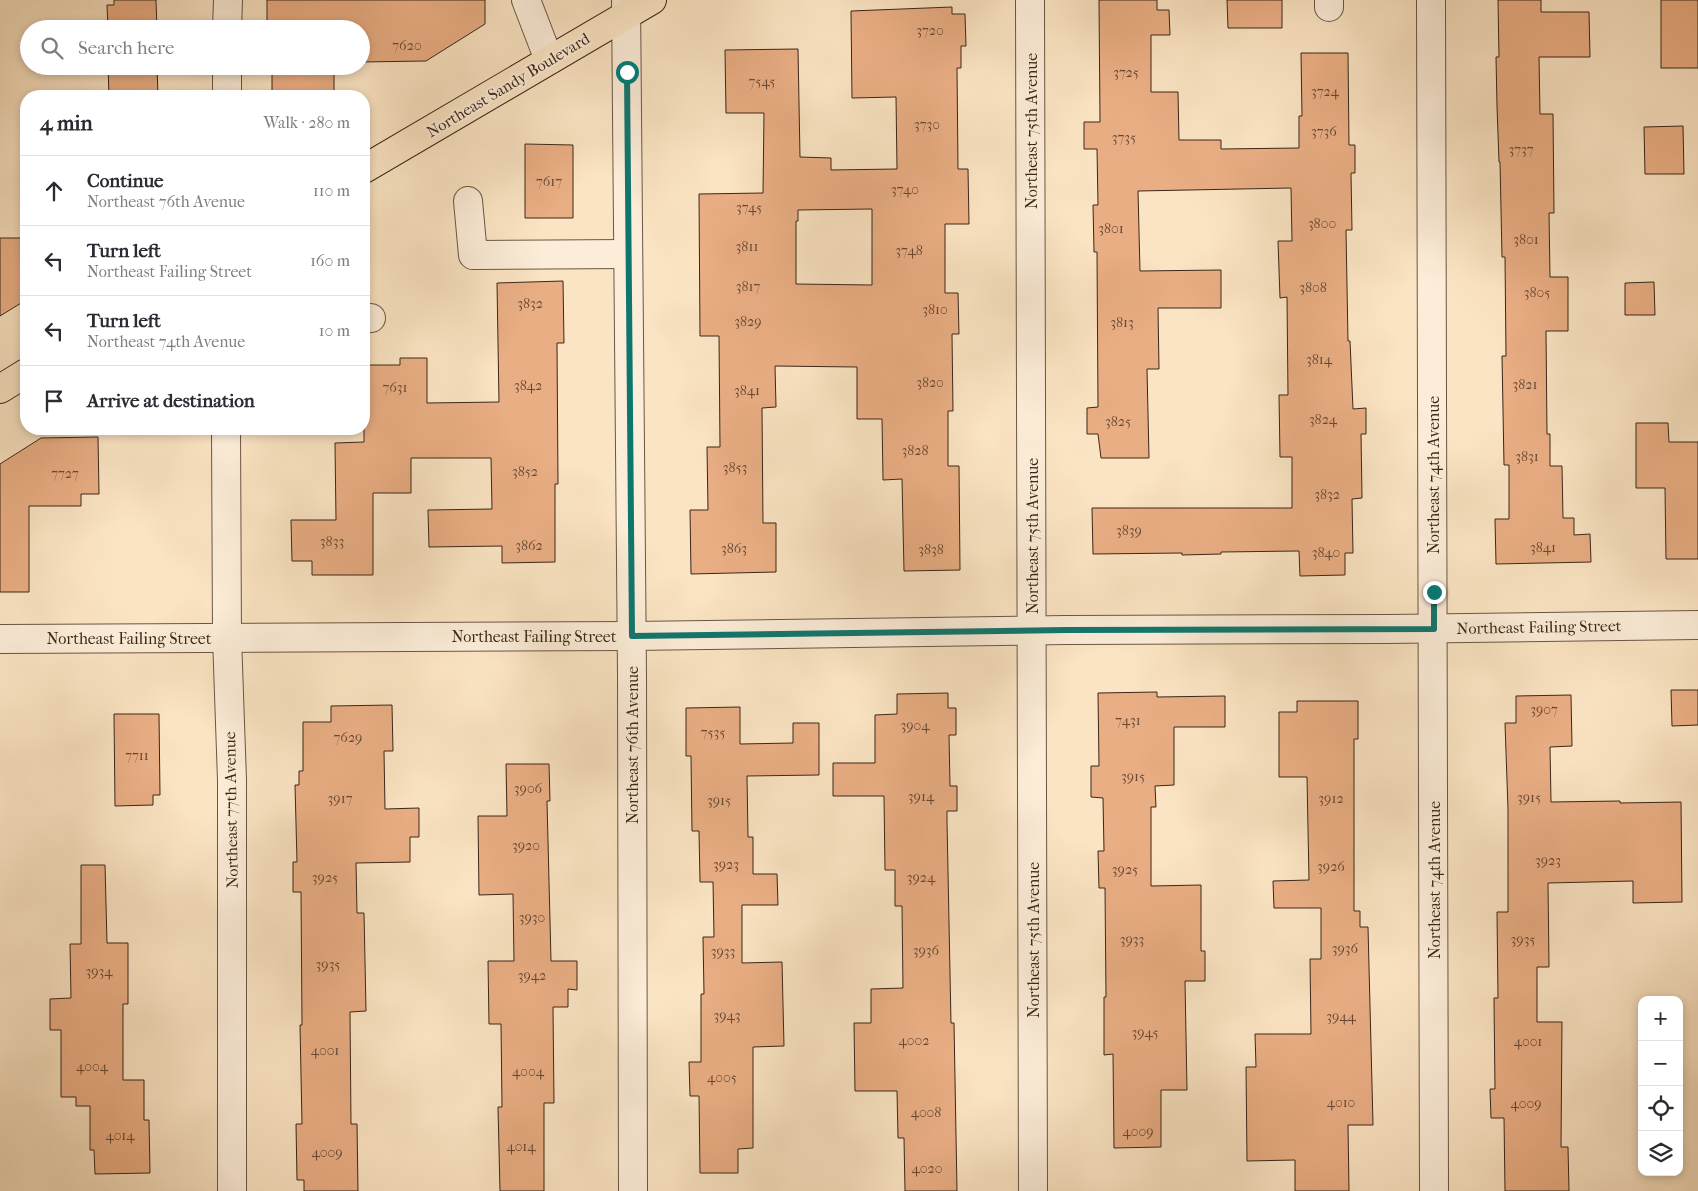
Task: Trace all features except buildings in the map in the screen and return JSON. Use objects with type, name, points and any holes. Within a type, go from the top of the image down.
[{"type":"main road","name":"Northeast Sandy Boulevard","points":[[370,165],[549,60],[626,7],[652,0]]},
{"type":"main road","points":[[0,389],[20,377]]},
{"type":"street","points":[[227,20],[228,0]]},
{"type":"street","points":[[526,0],[549,60]]},
{"type":"street","name":"Northeast 75th Avenue","points":[[1030,0],[1034,1191]]},
{"type":"street","name":"Northeast 74th Avenue","points":[[1431,0],[1434,1191]]},
{"type":"street","name":"Northeast 76th Avenue","points":[[626,7],[632,636],[633,1191]]},
{"type":"street","points":[[226,90],[227,75]]},
{"type":"street","points":[[468,201],[473,255],[628,254]]},
{"type":"street","name":"Northeast 77th Avenue","points":[[226,435],[227,637],[232,780],[232,1191]]},
{"type":"street","name":"Northeast Failing Street","points":[[0,639],[632,636],[1698,625]]},
{"type":"route","points":[[627,72],[632,636],[1066,630],[1434,629],[1434,592]]}]
